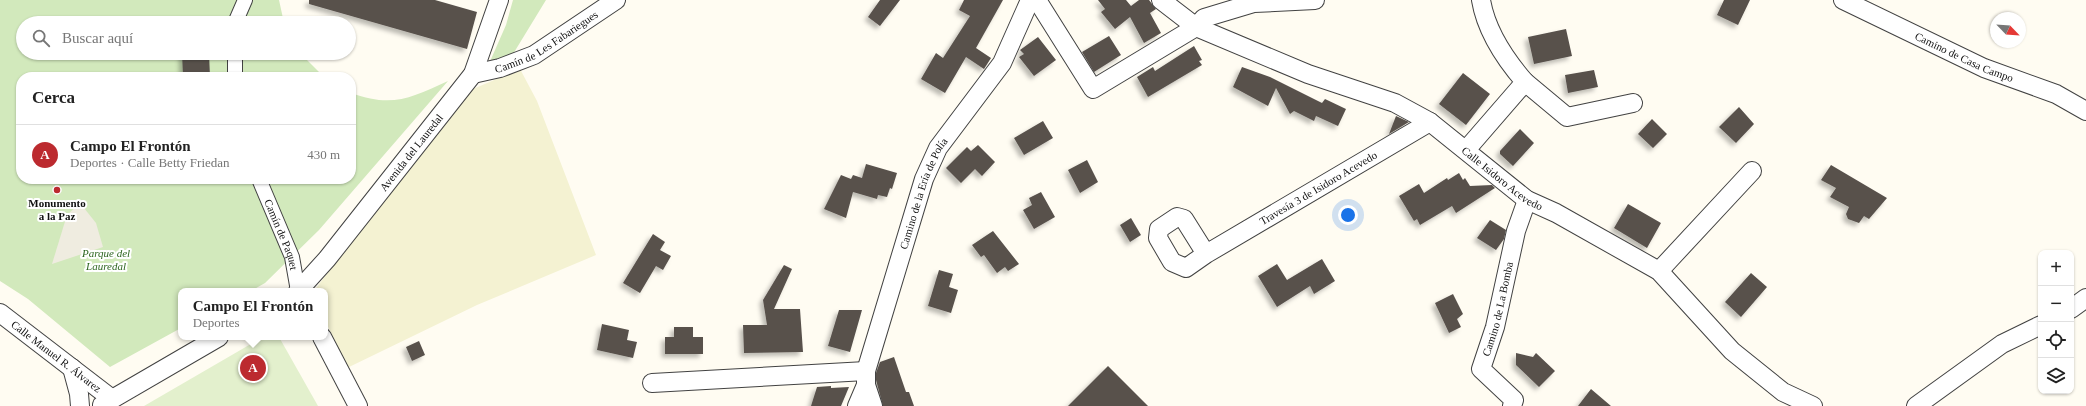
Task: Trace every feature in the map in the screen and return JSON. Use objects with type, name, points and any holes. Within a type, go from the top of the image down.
[{"type":"street","points":[[238,16],[245,0]]},
{"type":"street","name":"Avenida del Lauredal","points":[[301,288],[327,259],[473,74],[499,0]]},
{"type":"street","name":"Camín de Les Fabariegues","points":[[473,74],[500,68],[534,55],[616,0]]},
{"type":"street","name":"Camino de la Ería de Polía","points":[[857,406],[924,179],[938,148],[1002,63],[1030,0]]},
{"type":"street","points":[[1037,0],[1094,89],[1196,27],[1204,18],[1254,3],[1315,0]]},
{"type":"street","name":"Calle Isidoro Acevedo","points":[[1161,0],[1196,27],[1308,74],[1395,103],[1430,122],[1527,200],[1556,213],[1659,271],[1732,351],[1784,392],[1812,406]]},
{"type":"street","points":[[1481,0],[1494,37],[1513,68],[1525,82],[1567,117],[1633,103]]},
{"type":"street","name":"Camino de Casa Campo","points":[[1843,0],[1984,68],[2056,94],[2086,110]]},
{"type":"street","points":[[235,60],[235,72]]},
{"type":"street","points":[[1466,150],[1525,82]]},
{"type":"street","name":"Travesía 3 de Isidoro Acevedo","points":[[1206,254],[1430,122]]},
{"type":"street","points":[[1659,271],[1752,171]]},
{"type":"street","name":"Camín de Paquet","points":[[261,184],[292,257],[297,288]]},
{"type":"street","name":"Camino de La Bomba","points":[[1512,406],[1514,400],[1482,369],[1496,327],[1516,231],[1527,200]]},
{"type":"street","points":[[2074,307],[2086,298]]},
{"type":"street","name":"Calle Manuel R. Álvarez","points":[[0,313],[72,368],[106,403]]},
{"type":"street","points":[[1916,406],[2002,344],[2038,326]]},
{"type":"street","points":[[106,403],[214,340]]},
{"type":"street","points":[[324,340],[358,406]]},
{"type":"street","points":[[72,368],[79,394],[80,406]]},
{"type":"street","points":[[652,384],[866,378],[873,406]]},
{"type":"shaded area","points":[[520,69],[537,101],[596,255],[477,305],[347,368],[328,327],[328,288],[316,288],[459,95]]},
{"type":"shaded area","points":[[80,203],[96,223],[103,247],[52,264],[67,215]]},
{"type":"green space","name":"Parque del Lauredal","points":[[0,0],[279,0],[282,16],[16,16],[16,60],[307,60],[319,72],[16,72],[16,184],[356,184],[356,94],[378,100],[401,99],[423,92],[448,81],[319,230],[265,283],[256,288],[178,288],[178,330],[110,367],[28,299],[0,281]]},
{"type":"green space","points":[[513,0],[546,0],[510,59],[488,66],[506,25]]},
{"type":"green space","points":[[258,340],[281,340],[318,406],[144,406]]},
{"type":"building","points":[[309,0],[435,0],[477,12],[467,49],[356,17],[356,16],[351,16],[309,4]]},
{"type":"building","points":[[880,0],[900,0],[880,26],[868,17]]},
{"type":"building","points":[[964,0],[1003,0],[976,48],[991,58],[984,69],[966,57],[945,93],[921,79],[936,53],[943,58],[970,16],[959,10]]},
{"type":"building","points":[[1098,0],[1126,0],[1131,6],[1139,0],[1149,0],[1156,9],[1150,13],[1161,33],[1144,43],[1130,17],[1115,29],[1101,12],[1105,9]]},
{"type":"building","points":[[1724,0],[1750,0],[1738,25],[1717,15]]},
{"type":"building","points":[[1566,29],[1572,56],[1534,64],[1528,37]]},
{"type":"building","points":[[1109,36],[1121,55],[1094,72],[1082,52]]},
{"type":"building","points":[[1038,37],[1056,60],[1034,76],[1019,57],[1024,54],[1020,50]]},
{"type":"building","points":[[1194,46],[1202,60],[1199,61],[1202,65],[1148,97],[1137,77],[1153,67],[1155,71]]},
{"type":"building","points":[[182,60],[209,60],[210,72],[183,72]]},
{"type":"building","points":[[1242,67],[1270,77],[1322,103],[1325,99],[1346,109],[1338,126],[1316,116],[1314,121],[1294,111],[1290,114],[1276,88],[1268,106],[1233,87]]},
{"type":"building","points":[[1594,70],[1598,87],[1568,93],[1565,75]]},
{"type":"building","points":[[1463,73],[1490,94],[1466,125],[1439,104]]},
{"type":"building","points":[[1739,107],[1754,124],[1736,143],[1719,127]]},
{"type":"building","points":[[1396,116],[1409,122],[1389,134]]},
{"type":"building","points":[[1652,119],[1667,134],[1653,148],[1638,134]]},
{"type":"building","points":[[1043,121],[1053,138],[1024,155],[1014,138]]},
{"type":"building","points":[[1520,129],[1534,143],[1513,166],[1500,154],[1500,151]]},
{"type":"building","points":[[978,145],[995,162],[982,176],[975,169],[961,183],[946,168],[967,147],[971,151]]},
{"type":"building","points":[[1087,160],[1098,182],[1080,193],[1068,170]]},
{"type":"building","points":[[866,164],[897,173],[892,189],[890,188],[887,197],[878,195],[877,199],[853,192],[846,218],[824,209],[841,175],[851,179],[853,175],[862,178]]},
{"type":"building","points":[[1831,165],[1887,198],[1869,219],[1864,216],[1859,223],[1848,219],[1846,214],[1849,207],[1830,197],[1836,188],[1821,180]]},
{"type":"building","points":[[1459,173],[1463,180],[1465,178],[1470,186],[1492,185],[1495,188],[1456,213],[1452,206],[1420,225],[1417,219],[1414,221],[1399,196],[1419,184],[1424,193],[1447,178],[1448,180]]},
{"type":"building","points":[[1041,192],[1055,217],[1034,229],[1023,210],[1032,205],[1029,198]]},
{"type":"building","points":[[1628,204],[1661,223],[1647,248],[1614,228]]},
{"type":"building","points":[[1131,218],[1141,235],[1130,242],[1120,225]]},
{"type":"building","points":[[1490,220],[1506,230],[1504,239],[1496,250],[1477,238]]},
{"type":"building","points":[[993,231],[1019,264],[1008,271],[1005,267],[997,273],[984,255],[981,257],[972,245]]},
{"type":"building","points":[[653,234],[665,242],[660,250],[671,256],[663,270],[656,266],[640,293],[623,283]]},
{"type":"building","points":[[1322,259],[1335,281],[1314,294],[1310,286],[1277,307],[1258,276],[1277,264],[1287,280]]},
{"type":"building","points":[[784,265],[792,269],[774,309],[800,309],[803,352],[744,353],[743,325],[767,325],[763,300]]},
{"type":"building","points":[[939,270],[953,274],[949,287],[958,290],[951,313],[928,306]]},
{"type":"building","points":[[1751,273],[1767,287],[1741,317],[1725,302]]},
{"type":"building","points":[[1453,294],[1463,314],[1457,319],[1461,327],[1449,333],[1435,303]]},
{"type":"building","points":[[839,310],[862,310],[850,352],[828,346]]},
{"type":"building","points":[[602,324],[629,330],[627,340],[637,342],[633,358],[597,350]]},
{"type":"building","points":[[674,327],[693,327],[693,337],[703,337],[703,354],[665,354],[665,337],[674,337]]},
{"type":"building","points":[[419,341],[425,355],[412,361],[406,347]]},
{"type":"building","points":[[1516,353],[1533,357],[1536,353],[1555,371],[1539,387],[1516,365]]},
{"type":"building","points":[[894,357],[906,392],[909,392],[914,406],[883,406],[876,380],[876,373],[880,362]]},
{"type":"building","points":[[1108,366],[1148,406],[1068,406]]},
{"type":"building","points":[[831,386],[831,388],[849,387],[841,406],[811,406],[817,387]]},
{"type":"building","points":[[1591,389],[1611,406],[1578,406]]},
{"type":"place","name":"Monumento a la Paz","points":[[57,190]]},
{"type":"place","name":"Campo El Frontón","points":[[253,368]]}]
